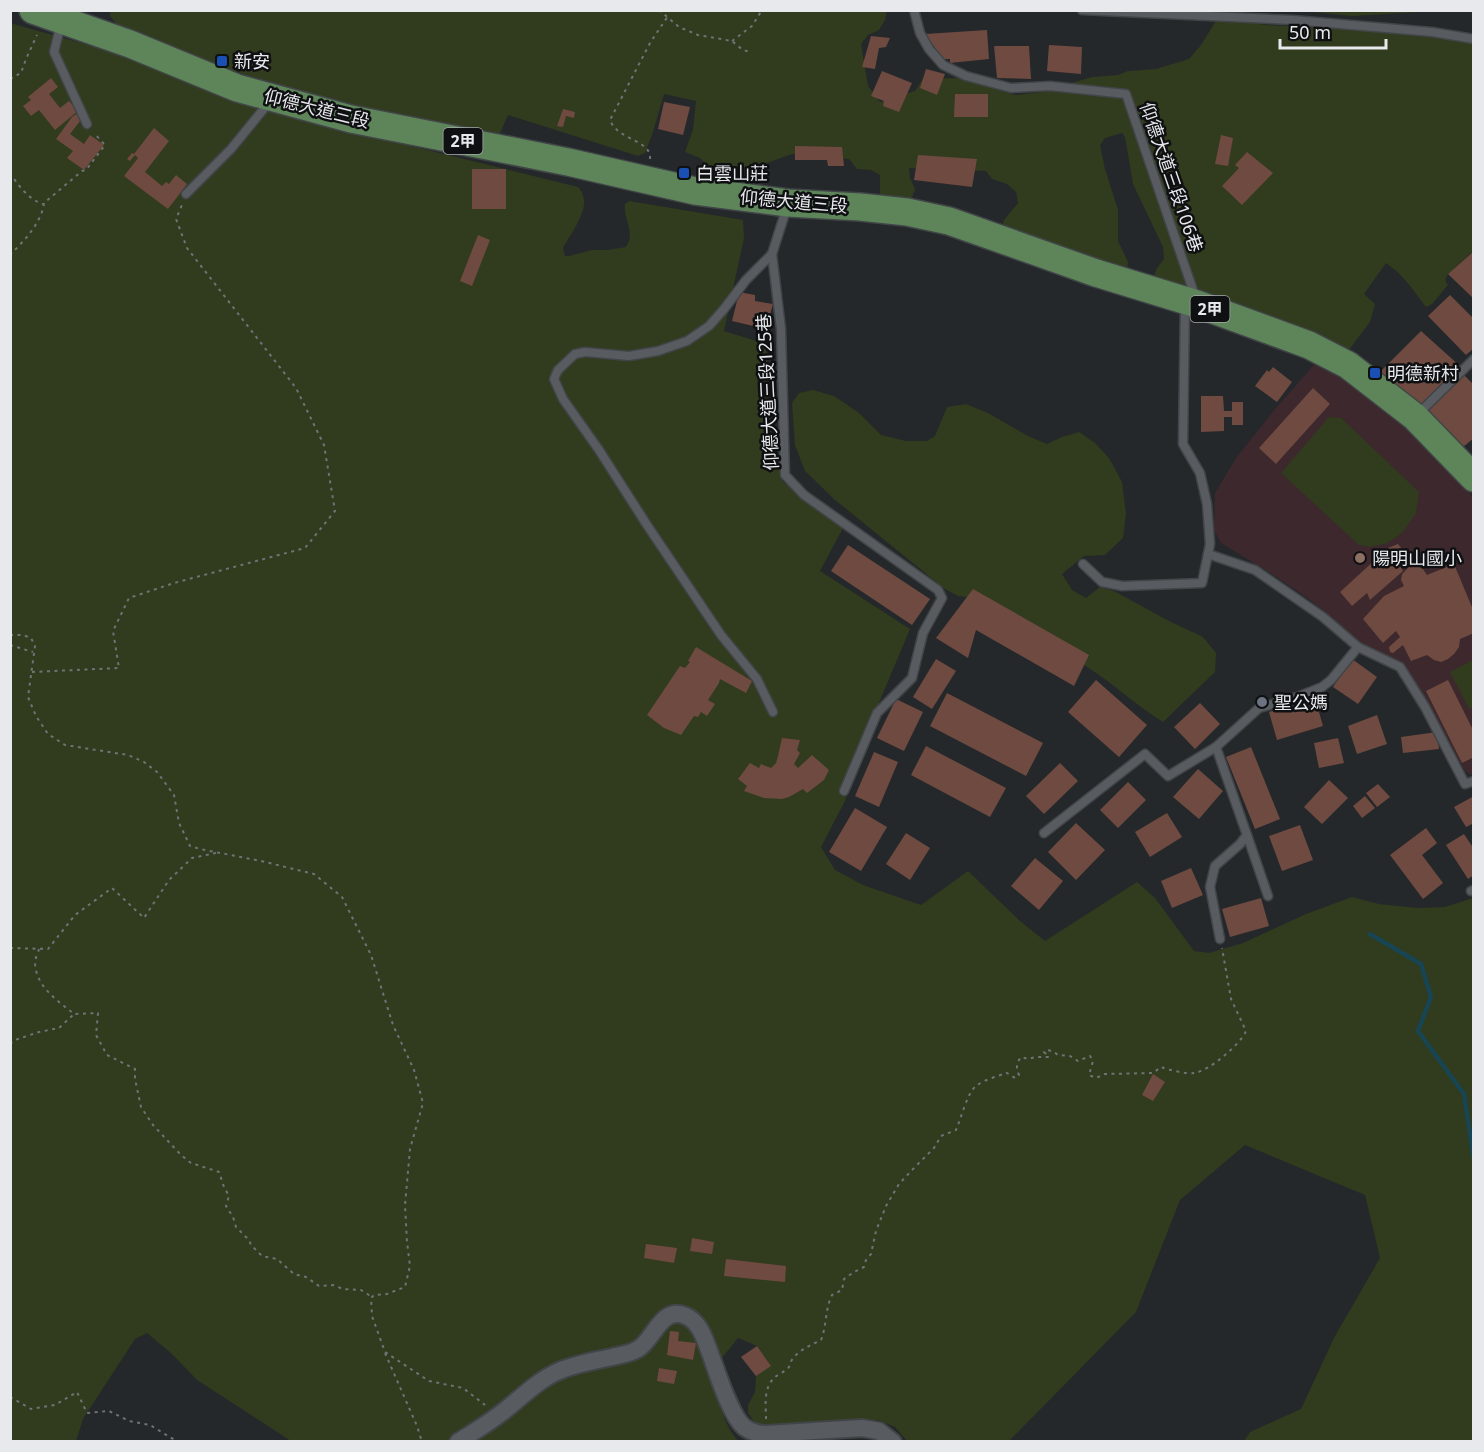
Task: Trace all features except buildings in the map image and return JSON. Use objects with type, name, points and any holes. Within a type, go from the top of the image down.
[{"type":"main road","name":"仰德大道三段","points":[[46,21],[130,44],[237,88],[351,118],[695,191],[788,203],[907,212],[949,221],[1096,273],[1191,302],[1310,345],[1348,365],[1415,417],[1473,478]]},
{"type":"street","points":[[458,1442],[498,1416],[538,1383],[561,1370],[636,1350],[646,1344],[659,1323],[675,1314],[685,1315],[693,1320],[704,1337],[737,1419],[746,1428],[756,1433],[766,1434],[862,1428],[879,1431],[893,1442]]},
{"type":"lane","name":"仰德大道三段106巷","points":[[914,10],[920,33],[929,49],[943,65],[966,76],[1011,88],[1050,86],[1126,94],[1191,302]]},
{"type":"lane","points":[[1082,10],[1293,20],[1432,32],[1473,39]]},
{"type":"lane","points":[[46,21],[54,52],[87,124]]},
{"type":"lane","points":[[186,194],[231,149],[273,98]]},
{"type":"lane","name":"仰德大道三段125巷","points":[[788,203],[772,254],[781,329],[785,475],[804,495],[938,590],[942,598],[922,633],[912,678],[877,713],[844,791]]},
{"type":"lane","points":[[772,254],[746,280],[710,326],[687,341],[658,351],[629,356],[585,352],[575,354],[558,370],[554,379],[563,399],[600,450],[721,635],[757,678],[773,712]]},
{"type":"lane","points":[[1083,564],[1102,582],[1122,586],[1202,583],[1208,554],[1207,504],[1200,473],[1183,444],[1191,302]]},
{"type":"lane","points":[[1415,417],[1473,359]]},
{"type":"lane","points":[[1208,554],[1255,570],[1323,617],[1358,648],[1400,667],[1425,707],[1466,784],[1473,781]]},
{"type":"lane","points":[[1044,832],[1145,754],[1168,776],[1216,747],[1259,708],[1322,687],[1331,680],[1358,648]]},
{"type":"lane","points":[[1216,747],[1268,896]]},
{"type":"lane","points":[[1220,939],[1210,887],[1215,866],[1247,835]]},
{"type":"path","points":[[659,10],[679,27],[699,35],[732,41],[743,50],[750,52]]},
{"type":"path","points":[[732,41],[752,26],[762,10]]},
{"type":"path","points":[[646,180],[651,155],[648,148],[616,131],[610,120],[612,112],[650,43],[668,16]]},
{"type":"path","points":[[10,80],[21,73],[37,35],[46,21]]},
{"type":"path","points":[[43,204],[86,170],[105,145],[87,124]]},
{"type":"path","points":[[10,173],[26,193],[38,203],[43,204]]},
{"type":"path","points":[[32,672],[119,668],[113,631],[129,598],[305,548],[335,511],[324,446],[296,388],[187,248],[177,219],[186,194]]},
{"type":"path","points":[[10,255],[36,222],[44,208],[43,204]]},
{"type":"path","points":[[10,635],[23,635],[31,638],[35,646],[28,697],[36,716],[48,734],[65,745],[128,755],[144,762],[157,772],[174,795],[178,823],[190,846],[314,874],[342,897],[371,955],[393,1025],[414,1070],[423,1103],[410,1149],[405,1205],[406,1242],[410,1266],[405,1287],[387,1294],[374,1295],[333,1285],[319,1286],[306,1276],[294,1274],[277,1259],[262,1256],[236,1227],[226,1206],[229,1196],[219,1172],[192,1163],[181,1155],[153,1125],[141,1107],[135,1069],[106,1055],[96,1035],[98,1013],[75,1014],[59,1028],[23,1037],[10,1044]]},
{"type":"path","points":[[10,645],[34,652]]},
{"type":"path","points":[[10,948],[48,949],[75,915],[112,888],[144,918],[169,880],[192,858],[220,852]]},
{"type":"path","points":[[766,1434],[766,1394],[769,1384],[804,1348],[821,1340],[825,1329],[827,1305],[832,1295],[842,1290],[844,1280],[864,1267],[871,1254],[886,1206],[899,1184],[934,1148],[942,1136],[956,1130],[970,1094],[976,1086],[1007,1073],[1015,1078],[1018,1075],[1017,1063],[1021,1058],[1049,1057],[1044,1052],[1048,1050],[1058,1055],[1070,1056],[1078,1061],[1090,1056],[1093,1060],[1089,1075],[1096,1078],[1106,1074],[1153,1072],[1161,1067],[1170,1071],[1195,1073],[1223,1057],[1234,1047],[1246,1030],[1232,999],[1220,939]]},
{"type":"path","points":[[39,949],[35,961],[40,982],[54,998],[75,1014]]},
{"type":"path","points":[[374,1295],[371,1298],[372,1316],[422,1442]]},
{"type":"path","points":[[385,1352],[429,1381],[463,1388],[498,1416]]},
{"type":"path","points":[[10,1397],[31,1408],[55,1405],[77,1392],[87,1413],[109,1411],[129,1421],[150,1425],[177,1442]]},
{"type":"shaded area","name":"陽明山國小","points":[[1320,358],[1363,385],[1437,457],[1473,497],[1473,776],[1465,771],[1403,666],[1362,644],[1310,600],[1221,543],[1214,530],[1215,493],[1236,458]]},
{"type":"green space","points":[[111,10],[887,11],[879,30],[868,35],[861,44],[868,86],[880,102],[915,91],[923,79],[958,78],[1015,95],[1042,92],[1092,77],[1156,69],[1189,59],[1201,45],[1219,16],[1265,25],[1445,37],[1473,42],[1473,251],[1448,274],[1445,280],[1448,285],[1432,304],[1426,307],[1403,278],[1386,263],[1364,294],[1375,304],[1370,322],[1345,355],[1152,281],[1157,268],[1164,259],[1163,247],[1133,184],[1125,137],[1122,133],[1105,138],[1100,145],[1118,210],[1118,241],[1128,262],[1127,275],[1001,230],[1004,220],[1018,203],[1016,192],[1007,184],[992,179],[986,171],[909,168],[915,189],[909,205],[880,199],[880,175],[871,170],[857,169],[849,159],[792,154],[753,168],[751,184],[739,188],[721,181],[700,158],[685,152],[693,130],[696,101],[664,94],[645,153],[638,156],[508,115],[498,138],[434,126],[300,91],[181,55],[120,28],[110,16]]},
{"type":"green space","points":[[1303,11],[1436,11],[1353,16]]},
{"type":"green space","points":[[10,23],[131,57],[281,114],[578,187],[583,194],[583,209],[563,248],[565,256],[592,250],[626,247],[630,231],[625,204],[629,201],[743,220],[744,238],[724,331],[766,344],[770,429],[782,481],[843,528],[820,571],[910,629],[876,710],[845,801],[821,847],[835,870],[863,885],[921,905],[968,871],[1020,921],[1045,941],[1137,882],[1155,898],[1194,951],[1209,953],[1243,943],[1306,914],[1352,897],[1379,904],[1417,908],[1445,907],[1473,898],[1473,1441],[1244,1441],[1250,1432],[1301,1409],[1335,1336],[1380,1258],[1365,1195],[1245,1145],[1180,1200],[1136,1312],[1009,1441],[907,1441],[895,1427],[878,1420],[759,1429],[748,1413],[748,1405],[755,1392],[756,1376],[770,1365],[757,1346],[738,1338],[709,1374],[725,1418],[738,1441],[291,1441],[197,1380],[172,1354],[147,1333],[135,1339],[83,1419],[76,1441],[11,1441]]},
{"type":"green space","points":[[813,390],[834,396],[859,413],[881,435],[906,441],[927,441],[935,436],[947,407],[966,404],[1047,444],[1079,432],[1095,443],[1109,458],[1122,482],[1126,514],[1123,538],[1105,555],[1084,556],[1062,574],[1072,590],[1086,598],[1100,587],[1114,591],[1203,637],[1216,653],[1215,672],[1163,722],[1070,656],[967,597],[958,596],[945,589],[834,499],[805,471],[795,445],[792,403],[799,393]]},
{"type":"green space","points":[[1329,417],[1341,418],[1419,492],[1416,513],[1403,532],[1388,543],[1370,547],[1359,545],[1281,473]]},
{"type":"green space","points":[[1473,660],[1473,707],[1469,709],[1450,672]]},
{"type":"waterway","points":[[1370,934],[1421,964],[1431,997],[1418,1031],[1464,1094],[1474,1161]]},
{"type":"place","name":"新安","points":[[222,61]]},
{"type":"place","name":"白雲山莊","points":[[684,173]]},
{"type":"place","name":"明德新村","points":[[1375,373]]},
{"type":"place","name":"陽明山國小","points":[[1360,558]]},
{"type":"place","name":"聖公媽","points":[[1262,702]]}]
